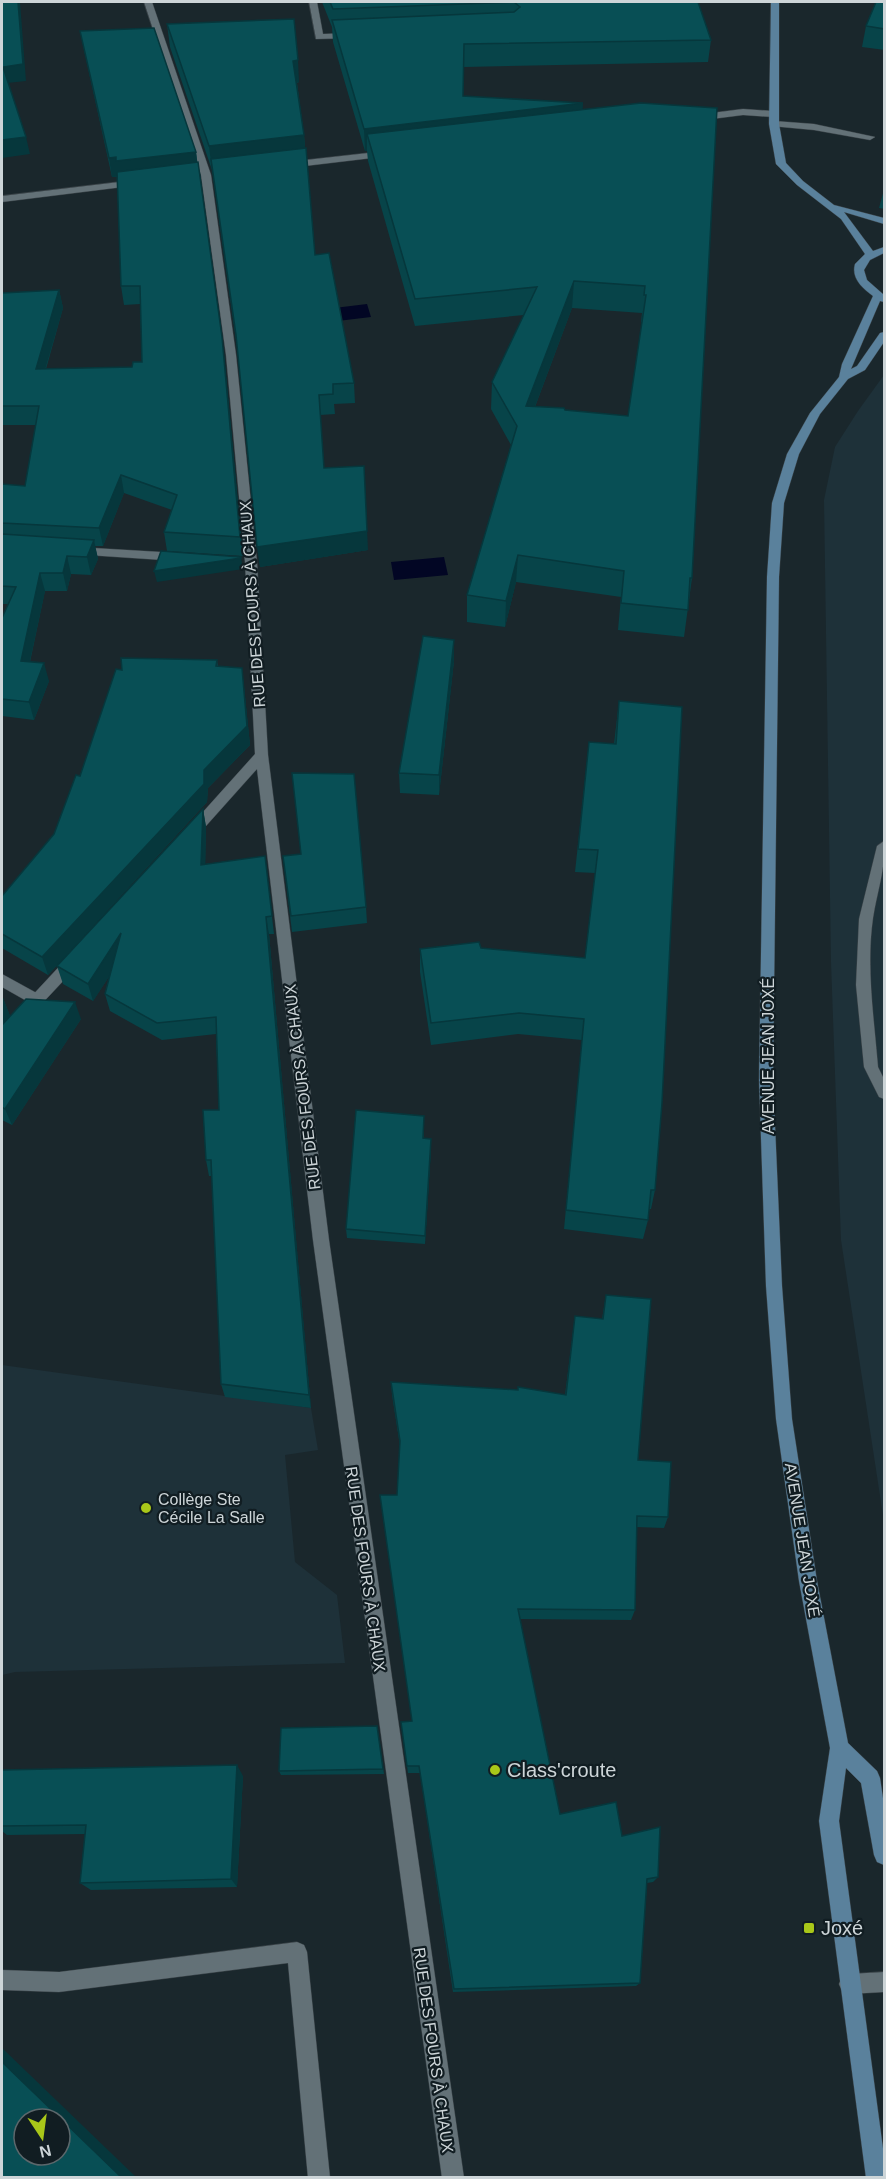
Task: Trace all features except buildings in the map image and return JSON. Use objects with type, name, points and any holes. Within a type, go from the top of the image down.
[{"type":"main road","points":[[775,2],[774,119],[780,164],[800,183],[830,205],[858,233],[871,255]]},
{"type":"main road","points":[[830,205],[885,221]]},
{"type":"main road","points":[[881,297],[865,286],[859,274],[861,263],[871,255],[885,250]]},
{"type":"main road","name":"AVENUE JEAN JOXÉ","points":[[844,377],[846,362],[855,347],[862,324],[881,297]]},
{"type":"main road","name":"AVENUE JEAN JOXÉ","points":[[877,2178],[849,1984],[829,1821],[839,1748],[808,1581],[784,1419],[774,1286],[766,1079],[775,533],[778,503],[793,454],[815,413],[844,377],[861,368],[885,335]]},
{"type":"main road","points":[[839,1748],[870,1778],[885,1855]]},
{"type":"street","name":"RUE DES FOURS À CHAUX","points":[[148,2],[206,175],[231,355],[262,756],[319,1228],[453,2178]]},
{"type":"street","points":[[312,2],[319,37],[365,35]]},
{"type":"street","points":[[684,119],[743,112],[870,137]]},
{"type":"street","points":[[280,166],[399,152]]},
{"type":"street","points":[[2,199],[143,182]]},
{"type":"street","points":[[60,550],[188,558]]},
{"type":"street","points":[[182,843],[262,756]]},
{"type":"street","points":[[885,846],[866,919],[863,985],[871,1067],[885,1093]]},
{"type":"street","points":[[2,1037],[86,948]]},
{"type":"street","points":[[2,980],[37,1000]]},
{"type":"street","points":[[2,1980],[59,1982],[297,1952],[319,2178]]},
{"type":"street","points":[[849,1984],[885,1982]]},
{"type":"shaded area","points":[[884,375],[884,1522],[841,1240],[831,962],[824,500],[835,447]]},
{"type":"shaded area","name":"Collège Ste Cécile La Salle","points":[[2,1365],[311,1408],[318,1450],[285,1455],[295,1562],[337,1595],[345,1663],[15,1672],[2,1675]]},
{"type":"water","points":[[367,304],[371,317],[321,323],[318,310]]},
{"type":"water","points":[[444,557],[448,575],[394,580],[391,562]]},
{"type":"place","name":"Collège Ste Cécile La Salle","points":[[146,1508]]},
{"type":"place","name":"Class'croute","points":[[495,1770]]},
{"type":"place","name":"Joxé","points":[[809,1928]]}]
